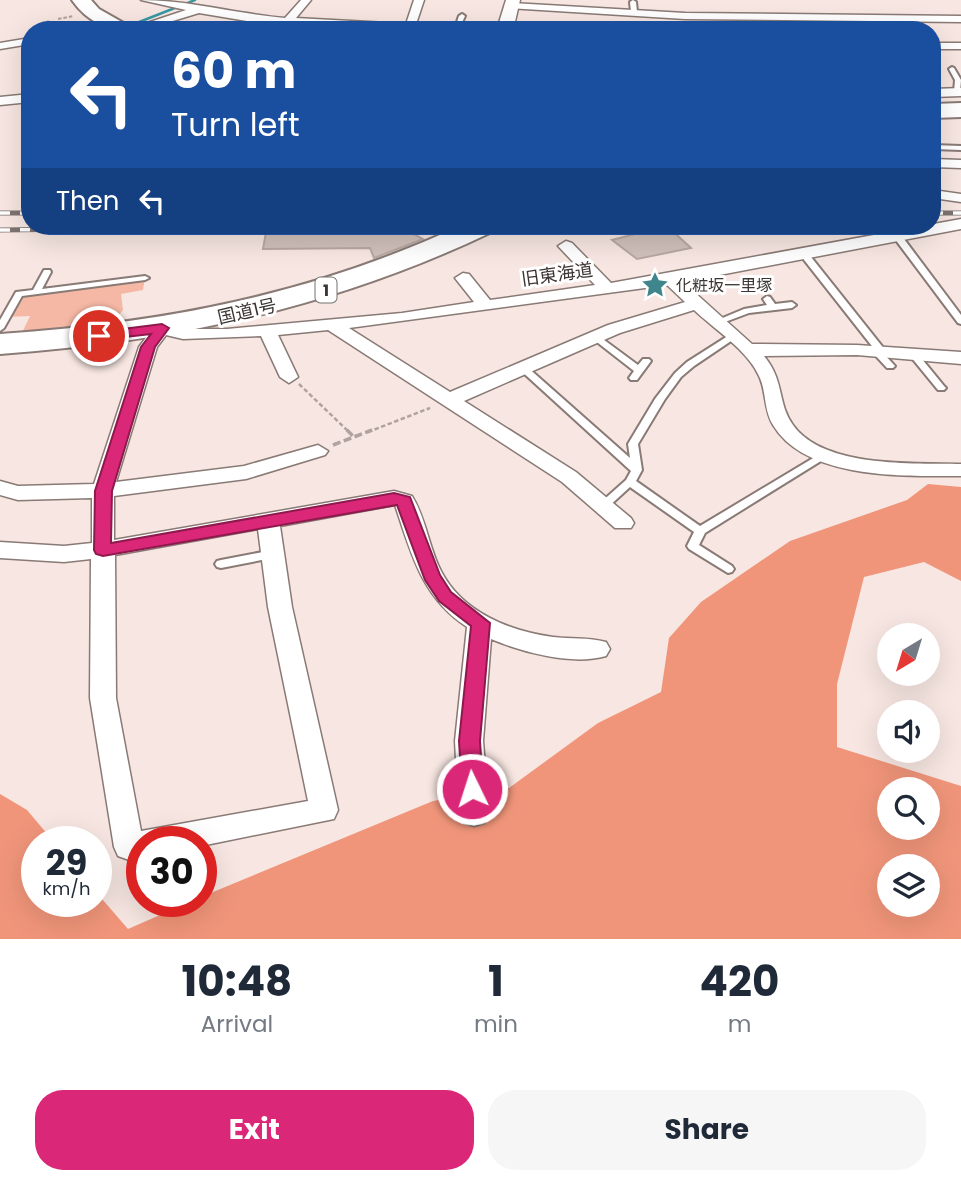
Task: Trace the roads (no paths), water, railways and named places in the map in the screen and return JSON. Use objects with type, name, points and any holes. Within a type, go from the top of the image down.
[{"type":"highway","points":[[81,0],[92,13],[110,21]]},
{"type":"highway","points":[[941,107],[960,98]]},
{"type":"highway","name":"国道1号","points":[[0,344],[162,328],[265,307],[337,286],[414,258],[463,235]]},
{"type":"street","points":[[145,0],[202,5],[264,19],[288,21],[306,0]]},
{"type":"street","points":[[411,21],[419,0]]},
{"type":"street","points":[[507,21],[512,1],[685,16],[767,19],[826,14],[882,21]]},
{"type":"street","points":[[683,3],[686,21]]},
{"type":"street","points":[[149,21],[202,5]]},
{"type":"street","points":[[569,21],[570,8]]},
{"type":"street","points":[[826,14],[830,21]]},
{"type":"street","points":[[914,21],[961,19]]},
{"type":"street","points":[[4,44],[17,56]]},
{"type":"street","points":[[941,46],[961,46]]},
{"type":"street","points":[[2,59],[21,55]]},
{"type":"street","points":[[941,94],[960,98]]},
{"type":"street","points":[[0,100],[21,99]]},
{"type":"street","points":[[941,163],[961,164]]},
{"type":"street","points":[[941,195],[961,198]]},
{"type":"street","name":"旧東海道","points":[[941,229],[959,226]]},
{"type":"street","name":"旧東海道","points":[[162,328],[183,334],[268,332],[332,326],[671,278],[753,260],[909,235]]},
{"type":"street","points":[[593,250],[571,250],[607,288]]},
{"type":"street","points":[[463,278],[485,305]]},
{"type":"street","points":[[671,278],[768,373],[773,407],[788,432],[824,456],[868,466],[961,470]]},
{"type":"street","points":[[449,400],[596,337],[661,312],[697,304]]},
{"type":"street","points":[[332,326],[569,477],[623,523]]},
{"type":"street","points":[[126,830],[103,698],[103,491],[148,347],[162,328]]},
{"type":"street","points":[[268,332],[289,377]]},
{"type":"street","points":[[738,343],[883,357],[914,355],[961,358]]},
{"type":"street","points":[[0,488],[18,493],[103,491],[246,472],[318,451]]},
{"type":"street","points":[[0,550],[64,554],[103,550],[394,498],[404,501],[432,576],[445,597],[490,630],[552,648],[597,649]]},
{"type":"street","points":[[217,830],[324,810],[280,607],[268,520]]},
{"type":"street","points":[[474,814],[469,741],[480,623]]},
{"type":"lane","points":[[960,98],[958,80],[952,67],[961,64]]},
{"type":"lane","points":[[941,147],[961,148]]},
{"type":"lane","points":[[898,237],[961,321]]},
{"type":"lane","points":[[806,253],[883,357]]},
{"type":"lane","points":[[36,292],[47,272]]},
{"type":"lane","points":[[68,287],[75,273]]},
{"type":"lane","points":[[0,328],[19,294],[145,278]]},
{"type":"lane","points":[[717,322],[770,303],[792,305]]},
{"type":"lane","points":[[596,337],[640,370]]},
{"type":"lane","points":[[603,506],[630,482],[637,470],[633,444],[678,375],[695,360],[738,343]]},
{"type":"lane","points":[[914,355],[941,388]]},
{"type":"lane","points":[[523,369],[637,470]]},
{"type":"lane","points":[[729,569],[693,546],[700,531],[824,456]]},
{"type":"lane","points":[[630,482],[700,531]]},
{"type":"lane","points":[[221,564],[273,554]]},
{"type":"waterway","points":[[142,21],[195,0]]},
{"type":"railway","points":[[0,213],[21,213]]},
{"type":"railway","points":[[941,213],[961,213]]},
{"type":"railway","points":[[0,230],[21,230]]},
{"type":"place","name":"化粧坂一里塚","points":[[655,285]]}]
